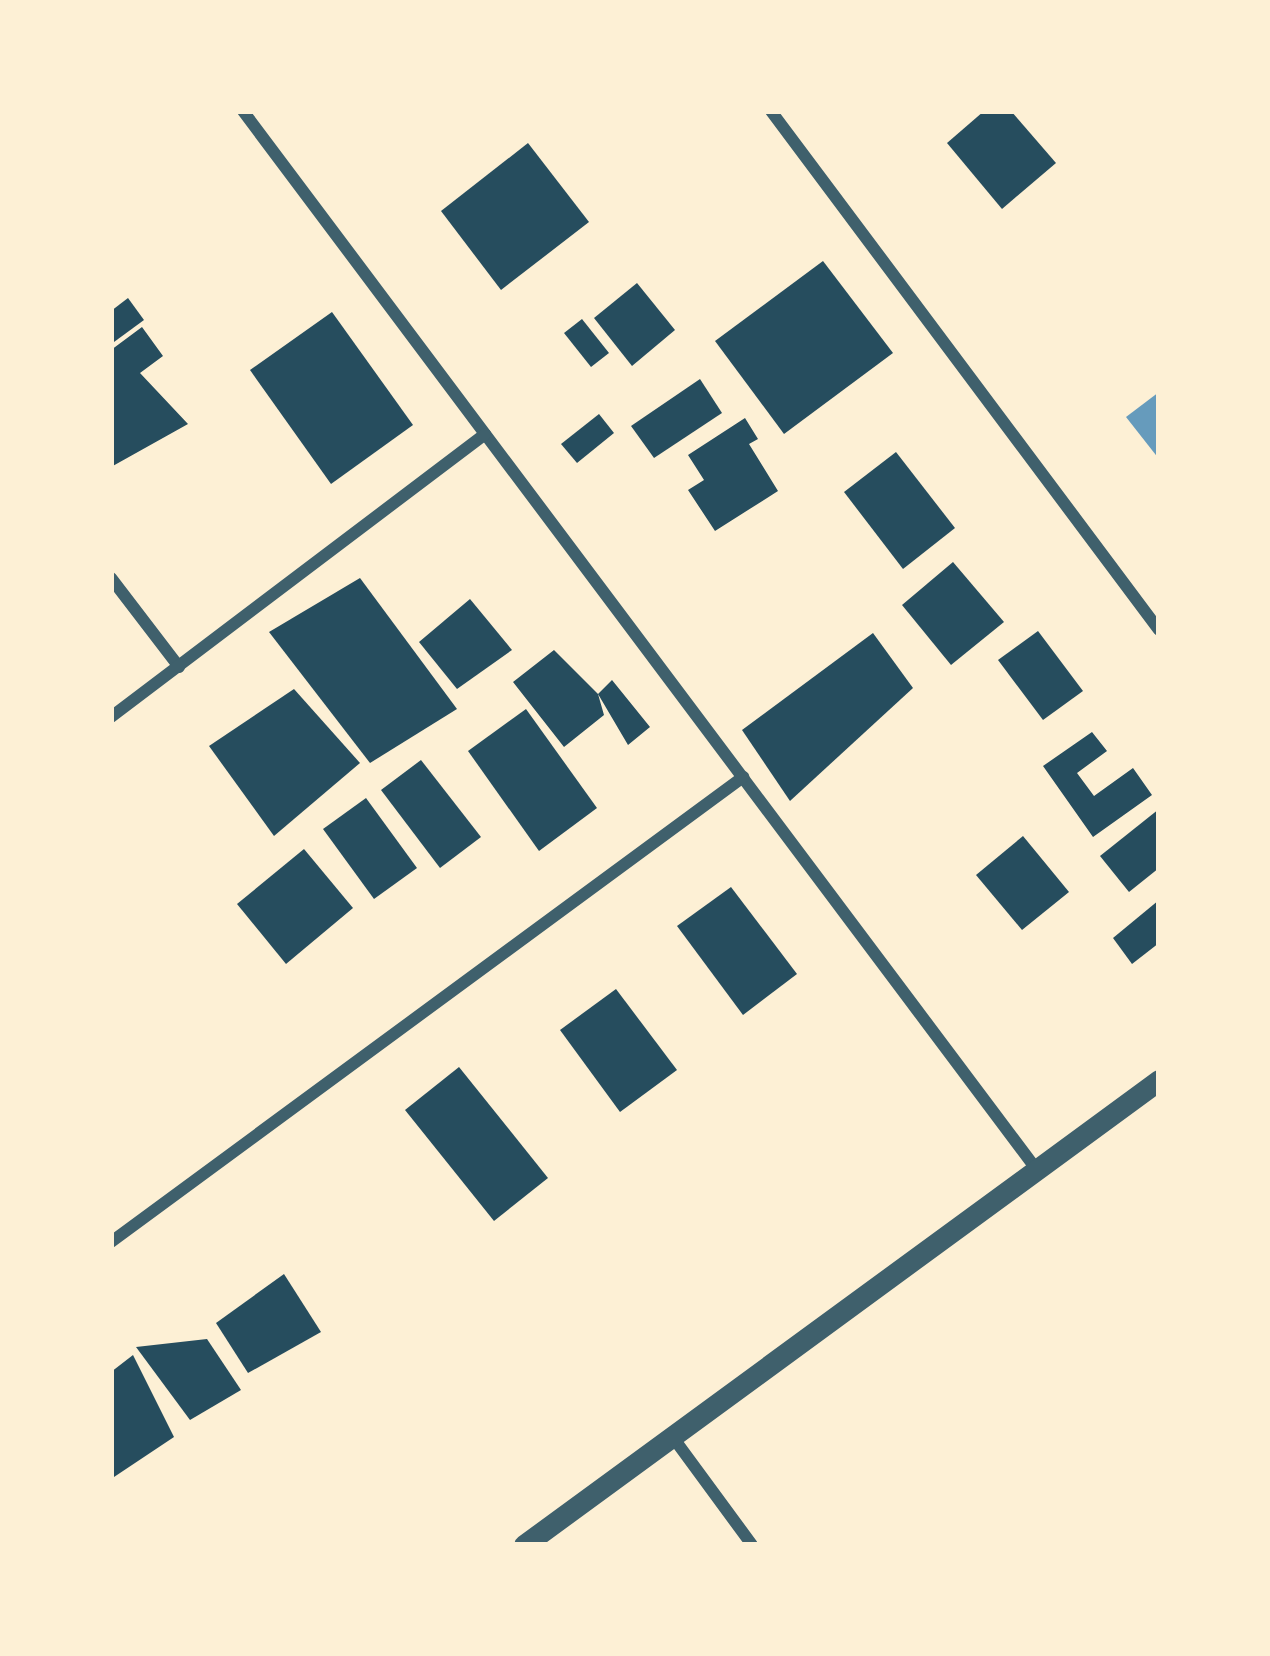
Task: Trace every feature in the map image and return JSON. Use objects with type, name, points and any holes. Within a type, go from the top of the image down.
[{"type":"street","points":[[243,111],[1036,1170]]},
{"type":"street","points":[[771,111],[1159,630]]},
{"type":"street","points":[[111,717],[485,434]]},
{"type":"street","points":[[111,578],[179,668]]},
{"type":"street","points":[[111,1242],[743,777]]},
{"type":"street","points":[[524,1545],[1159,1080]]},
{"type":"street","points":[[673,1436],[752,1545]]},
{"type":"water","points":[[1159,392],[1159,459],[1126,417]]},
{"type":"building","points":[[984,111],[1011,111],[1056,163],[1002,209],[947,143]]},
{"type":"building","points":[[528,143],[589,222],[501,290],[441,211]]},
{"type":"building","points":[[823,261],[893,353],[784,434],[715,341]]},
{"type":"building","points":[[637,283],[675,330],[632,366],[594,318]]},
{"type":"building","points":[[128,298],[144,320],[114,342],[111,311]]},
{"type":"building","points":[[332,312],[413,425],[331,484],[250,370]]},
{"type":"building","points":[[582,319],[609,353],[591,367],[564,333]]},
{"type":"building","points":[[142,327],[163,356],[140,373],[188,424],[111,467],[111,350]]},
{"type":"building","points":[[700,379],[722,413],[654,458],[631,426]]},
{"type":"building","points":[[599,414],[614,433],[577,463],[561,444]]},
{"type":"building","points":[[745,418],[758,439],[749,444],[778,491],[715,531],[688,490],[704,480],[688,455]]},
{"type":"building","points":[[896,452],[955,528],[903,569],[844,492]]},
{"type":"building","points":[[953,562],[1004,622],[951,665],[902,605]]},
{"type":"building","points":[[360,578],[457,709],[370,763],[269,632]]},
{"type":"building","points":[[470,599],[512,650],[457,689],[419,642]]},
{"type":"building","points":[[1038,631],[1083,691],[1043,720],[998,660]]},
{"type":"building","points":[[873,633],[913,688],[790,801],[742,730]]},
{"type":"building","points":[[554,650],[598,694],[604,715],[564,747],[513,682]]},
{"type":"building","points":[[612,680],[650,727],[628,745],[598,694]]},
{"type":"building","points":[[294,689],[360,763],[274,836],[209,746]]},
{"type":"building","points":[[526,709],[597,808],[539,851],[468,751]]},
{"type":"building","points":[[1092,732],[1107,751],[1077,773],[1094,796],[1133,768],[1152,795],[1093,837],[1043,766]]},
{"type":"building","points":[[421,760],[481,837],[440,868],[381,790]]},
{"type":"building","points":[[366,798],[417,868],[374,899],[323,829]]},
{"type":"building","points":[[1159,809],[1159,868],[1129,892],[1100,856]]},
{"type":"building","points":[[1023,836],[1069,892],[1022,930],[976,875]]},
{"type":"building","points":[[304,849],[353,908],[286,964],[237,904]]},
{"type":"building","points":[[731,887],[797,974],[743,1015],[677,926]]},
{"type":"building","points":[[1159,900],[1159,943],[1132,964],[1113,938]]},
{"type":"building","points":[[616,989],[677,1070],[620,1112],[560,1030]]},
{"type":"building","points":[[459,1067],[548,1178],[494,1221],[405,1110]]},
{"type":"building","points":[[284,1274],[321,1332],[248,1373],[216,1323]]},
{"type":"building","points":[[207,1339],[241,1390],[190,1420],[136,1347]]},
{"type":"building","points":[[133,1355],[174,1437],[111,1479],[111,1372]]}]
